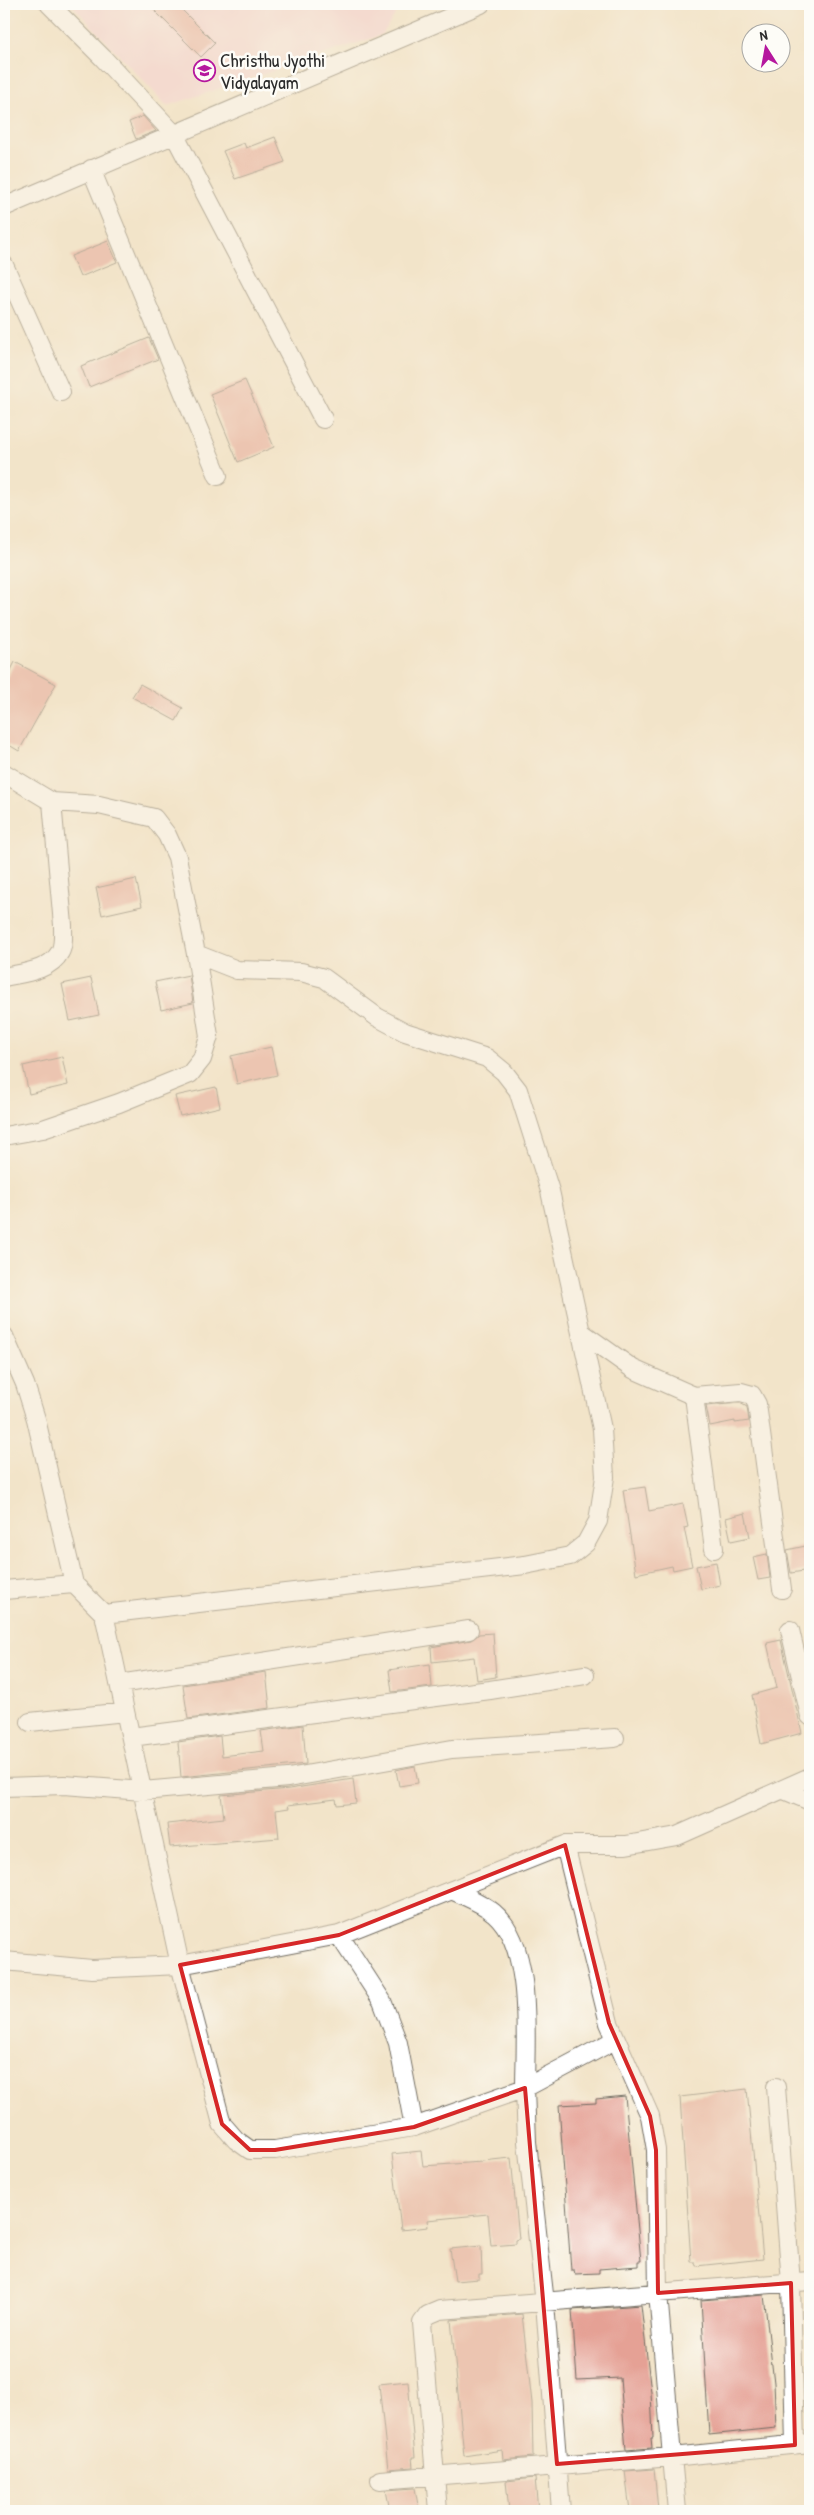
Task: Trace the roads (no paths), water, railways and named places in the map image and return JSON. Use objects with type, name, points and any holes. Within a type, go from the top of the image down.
[{"type":"street","points":[[49,4],[174,134],[323,419]]},
{"type":"street","points":[[4,207],[481,4]]},
{"type":"street","points":[[91,169],[218,476]]},
{"type":"street","points":[[4,265],[61,392]]},
{"type":"street","points":[[4,773],[52,802],[99,805],[154,818],[167,835],[177,857],[196,954],[209,1036],[202,1059],[190,1074],[119,1103],[43,1129],[4,1136]]},
{"type":"street","points":[[4,977],[32,972],[44,967],[60,954],[63,925],[52,802]]},
{"type":"street","points":[[104,1614],[525,1565],[570,1556],[586,1543],[598,1522],[605,1477],[602,1429],[550,1191],[518,1090],[504,1072],[487,1058],[405,1032],[377,1017],[324,978],[301,972],[237,970],[196,954]]},
{"type":"street","points":[[581,1332],[633,1369],[694,1396],[741,1392],[752,1395],[758,1404],[782,1589]]},
{"type":"street","points":[[4,1336],[25,1384],[36,1419],[74,1584],[104,1614],[180,1965],[222,2124],[236,2140],[250,2150],[275,2150],[414,2127],[525,2088],[615,2040]]},
{"type":"street","points":[[694,1396],[714,1549]]},
{"type":"street","points":[[4,1590],[74,1584]]},
{"type":"street","points":[[119,1684],[469,1630]]},
{"type":"street","points":[[790,1630],[810,1716]]},
{"type":"street","points":[[131,1737],[490,1690],[585,1674]]},
{"type":"street","points":[[30,1722],[125,1712]]},
{"type":"street","points":[[4,1787],[64,1785],[143,1791],[288,1778],[452,1750],[615,1738]]},
{"type":"street","points":[[4,1961],[92,1969],[180,1965],[339,1935],[566,1846],[626,1845],[677,1836],[810,1777]]},
{"type":"street","points":[[784,1790],[810,1801]]},
{"type":"street","points":[[566,1846],[609,2024],[650,2116],[656,2150],[658,2294],[677,2511]]},
{"type":"street","points":[[454,1891],[494,1912],[513,1938],[521,1969],[526,2022],[525,2088],[527,2142],[545,2303],[561,2511]]},
{"type":"street","points":[[339,1935],[382,2001],[398,2043],[414,2127]]},
{"type":"street","points":[[380,2480],[557,2464],[672,2457],[803,2444],[776,2087]]},
{"type":"street","points":[[438,2511],[422,2323],[428,2315],[440,2310],[810,2281]]},
{"type":"place","name":"Christhu Jyothi Vidyalayam","points":[[204,71]]}]
